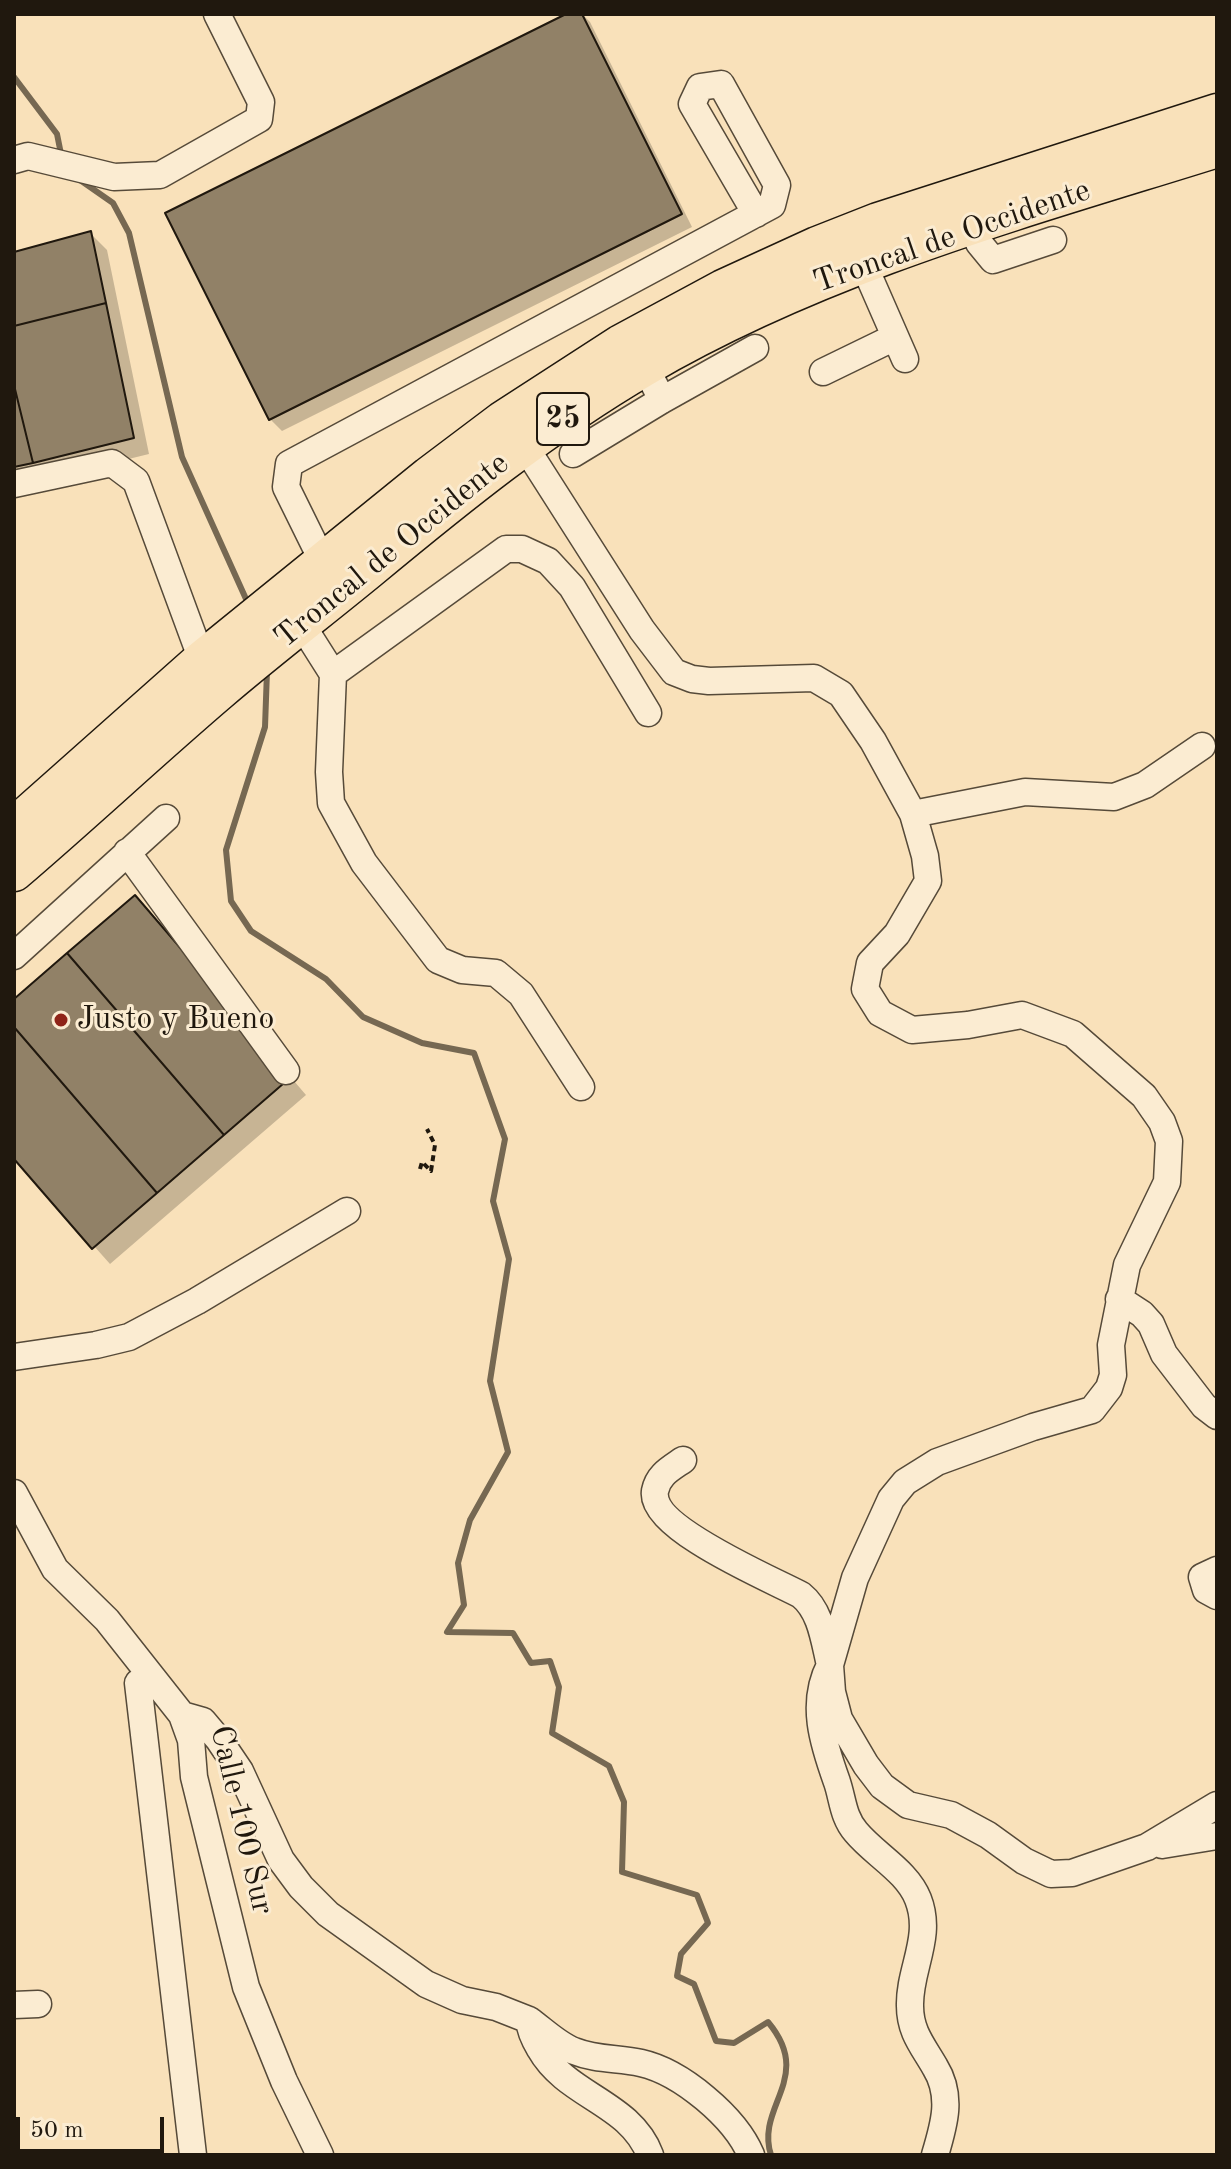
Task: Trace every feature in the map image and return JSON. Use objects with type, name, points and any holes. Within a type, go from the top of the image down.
[{"type":"highway","name":"Troncal de Occidente","points":[[14,827],[202,660],[429,476],[514,413],[621,344],[723,289],[878,222],[1217,113]]},
{"type":"highway","name":"Troncal de Occidente","points":[[14,872],[220,691],[524,445],[645,366],[775,301],[863,263],[972,225],[1217,148]]},
{"type":"highway","points":[[14,881],[72,822]]},
{"type":"street","points":[[14,160],[28,156],[114,177],[160,175],[259,119],[261,102],[217,14]]},
{"type":"street","points":[[323,562],[286,487],[289,464],[756,214]]},
{"type":"street","points":[[972,225],[979,243],[993,260],[1053,240]]},
{"type":"street","points":[[823,372],[900,348],[863,263]]},
{"type":"street","points":[[573,454],[755,348]]},
{"type":"street","points":[[645,366],[662,400]]},
{"type":"street","points":[[524,445],[642,630],[674,672],[709,681],[814,678],[841,694],[873,741],[913,814],[925,856],[928,881],[897,934],[870,963],[865,989],[880,1013],[912,1030],[968,1025],[1022,1015],[1073,1034],[1144,1096],[1162,1122],[1169,1141],[1167,1182],[1127,1265],[1111,1345],[1113,1375],[1102,1400],[1092,1410],[1033,1427],[937,1462],[905,1482],[891,1499],[855,1578],[830,1665],[822,1680],[819,1712],[824,1746],[846,1818],[867,1844],[908,1881],[921,1910],[924,1939],[910,2007],[918,2042],[940,2076],[946,2100],[945,2122],[935,2155]]},
{"type":"street","points":[[14,484],[112,463],[136,481],[202,660]]},
{"type":"street","points":[[333,674],[506,549],[522,549],[548,561],[572,587],[648,713]]},
{"type":"street","points":[[302,625],[333,674],[329,772],[331,803],[364,863],[438,960],[462,970],[496,973],[521,994],[581,1087]]},
{"type":"street","points":[[913,814],[1025,792],[1114,797],[1145,785],[1202,746]]},
{"type":"street","points":[[14,956],[166,818]]},
{"type":"street","points":[[127,852],[286,1071]]},
{"type":"street","points":[[14,1357],[129,1337],[197,1301],[347,1211]]},
{"type":"street","points":[[1119,1299],[1151,1324],[1164,1354],[1204,1406],[1217,1416]]},
{"type":"street","points":[[683,1460],[661,1475],[654,1494],[660,1512],[682,1533],[801,1595],[812,1604],[830,1665],[832,1692],[839,1719],[882,1786],[908,1805],[951,1815],[988,1835],[1024,1861],[1051,1874],[1072,1873],[1147,1847],[1217,1836]]},
{"type":"street","name":"Calle 100 Sur","points":[[14,1493],[55,1569],[107,1620],[182,1715],[191,1740],[194,1777],[246,1987],[284,2081],[320,2155]]},
{"type":"street","points":[[1217,1570],[1202,1577],[1206,1590],[1217,1596]]},
{"type":"street","points":[[138,1683],[193,2155]]},
{"type":"street","points":[[182,1715],[203,1721],[219,1740],[240,1771],[281,1860],[301,1887],[328,1914],[426,1984],[462,2000],[505,2010],[529,2020],[573,2051],[606,2060],[639,2062],[666,2071],[727,2116],[745,2140],[751,2155]]},
{"type":"street","points":[[1147,1847],[1217,1805]]},
{"type":"street","points":[[529,2020],[529,2030],[549,2065],[577,2089],[604,2102],[627,2121],[650,2155]]},
{"type":"path","points":[[420,1169],[422,1162],[431,1171],[435,1145],[427,1129]]},
{"type":"building","points":[[566,14],[582,14],[682,214],[269,420],[165,213]]},
{"type":"building","points":[[91,231],[106,303],[14,326],[14,252]]},
{"type":"building","points":[[106,303],[134,438],[33,463],[14,385],[14,326]]},
{"type":"building","points":[[14,385],[33,463],[14,467]]},
{"type":"building","points":[[135,895],[291,1077],[224,1135],[67,953]]},
{"type":"building","points":[[67,953],[224,1135],[157,1193],[14,1027],[14,999]]},
{"type":"building","points":[[14,1027],[157,1193],[92,1249],[14,1159]]},
{"type":"waterway","points":[[14,77],[57,134],[61,154]]},
{"type":"waterway","points":[[80,180],[113,203],[129,233],[182,457],[246,599]]},
{"type":"waterway","points":[[267,671],[265,727],[226,850],[231,901],[251,931],[326,979],[363,1017],[422,1043],[474,1053],[505,1139],[493,1201],[509,1259],[490,1381],[508,1452],[470,1520],[458,1563],[464,1605],[447,1632],[513,1633],[531,1663],[550,1661],[559,1687],[552,1733],[609,1766],[624,1802],[622,1872],[697,1895],[708,1923],[681,1954],[677,1976],[694,1984],[716,2041],[734,2043],[768,2022],[781,2042],[786,2060],[785,2076],[770,2121],[768,2138],[771,2155]]},
{"type":"place","name":"Justo y Bueno","points":[[61,1020]]}]
